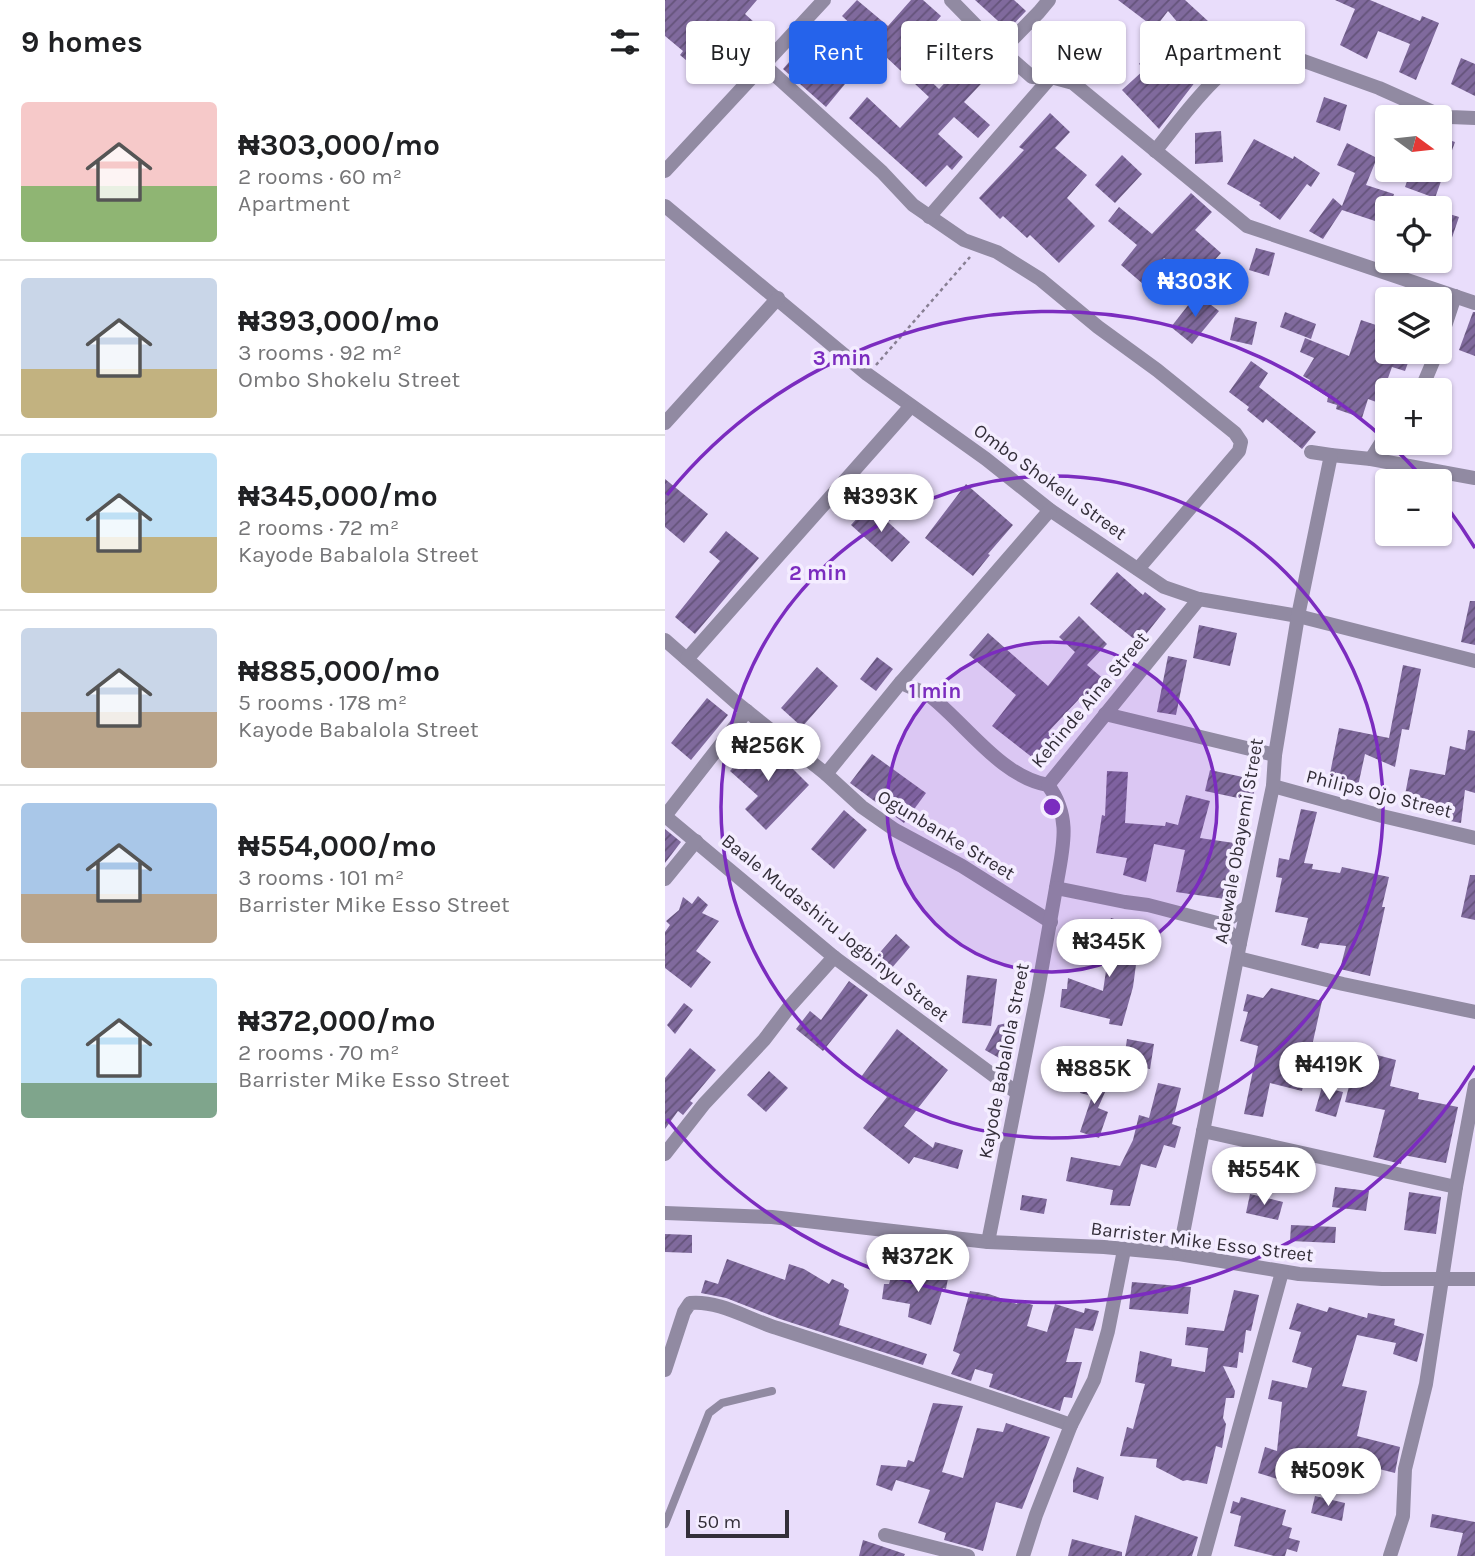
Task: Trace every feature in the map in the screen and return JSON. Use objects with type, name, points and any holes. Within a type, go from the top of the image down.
[{"type":"street","points":[[775,53],[824,0]]},
{"type":"street","points":[[951,0],[972,21]]},
{"type":"street","points":[[1018,33],[1049,0]]},
{"type":"street","points":[[1155,151],[1210,84],[1252,53],[1263,50],[1276,51],[1379,88],[1435,113],[1450,117],[1475,118]]},
{"type":"street","points":[[1018,64],[1032,76]]},
{"type":"street","points":[[775,75],[883,172],[913,205],[979,247],[997,252],[1040,279],[1235,433],[1241,442],[1239,451],[1138,569]]},
{"type":"street","points":[[665,171],[746,84]]},
{"type":"street","points":[[929,217],[1045,84]]},
{"type":"street","points":[[1074,84],[1247,226],[1475,303]]},
{"type":"street","name":"Ombo Shokelu Street","points":[[665,206],[867,374],[986,459],[1051,510],[1164,587],[1199,599],[1298,616],[1475,660]]},
{"type":"street","points":[[1452,305],[1455,296]]},
{"type":"street","points":[[665,423],[778,298]]},
{"type":"street","points":[[687,659],[911,406]]},
{"type":"street","points":[[1311,452],[1371,459],[1475,478]]},
{"type":"street","points":[[1371,459],[1375,453]]},
{"type":"street","name":"Adewale Obayemi Street","points":[[1179,1254],[1273,786],[1275,755],[1298,616],[1331,455]]},
{"type":"street","points":[[826,774],[901,682],[1051,510]]},
{"type":"street","name":"Kehinde Aina Street","points":[[901,682],[930,696],[983,746],[1022,775],[1048,785],[1199,599]]},
{"type":"street","name":"Ogunbanke Street","points":[[665,640],[862,807],[895,830],[962,866],[1051,922]]},
{"type":"street","points":[[665,816],[747,712]]},
{"type":"street","points":[[1105,714],[1275,755]]},
{"type":"street","name":"Kayode Babalola Street","points":[[988,1242],[1056,888],[1064,817],[1056,795],[1048,785]]},
{"type":"street","name":"Philips Ojo Street","points":[[1273,786],[1475,838]]},
{"type":"street","name":"Baale Mudashiru Jogbinyu Street","points":[[665,816],[834,957],[1017,1093]]},
{"type":"street","points":[[665,878],[696,841]]},
{"type":"street","points":[[1056,888],[1148,905],[1221,924],[1239,951],[1343,984],[1475,1012]]},
{"type":"street","points":[[1221,924],[1247,907]]},
{"type":"street","points":[[665,1154],[704,1104],[764,1040],[834,957]]},
{"type":"street","points":[[1390,1556],[1403,1516],[1405,1469],[1426,1384],[1456,1187],[1475,1085]]},
{"type":"street","points":[[1203,1131],[1456,1187]]},
{"type":"street","name":"Barrister Mike Esso Street","points":[[665,1213],[772,1217],[988,1242],[1179,1254],[1282,1272],[1382,1279],[1475,1279]]},
{"type":"street","points":[[1023,1556],[1071,1425],[1094,1380],[1108,1331],[1124,1250]]},
{"type":"street","points":[[1204,1556],[1282,1272]]},
{"type":"street","points":[[665,1370],[684,1312],[690,1303],[699,1302],[1071,1425]]},
{"type":"street","points":[[885,1535],[968,1556]]},
{"type":"lane","points":[[665,1524],[709,1413],[722,1403],[772,1391]]},
{"type":"path","points":[[867,374],[979,247]]},
{"type":"building","points":[[665,0],[757,0],[745,14],[753,21],[686,21],[686,60],[680,55],[683,51],[665,36]]},
{"type":"building","points":[[857,0],[882,21],[847,21],[842,16]]},
{"type":"building","points":[[911,0],[923,0],[941,16],[937,21],[901,21],[901,71],[887,58],[887,25]]},
{"type":"building","points":[[975,0],[1014,0],[1026,11],[1017,21],[998,21]]},
{"type":"building","points":[[1118,0],[1185,0],[1208,21],[1176,21],[1168,11],[1160,21],[1146,21]]},
{"type":"building","points":[[1335,0],[1370,0],[1420,21],[1422,16],[1439,23],[1416,80],[1399,72],[1410,44],[1378,31],[1367,59],[1340,45],[1355,9]]},
{"type":"building","points":[[1461,58],[1475,64],[1475,96],[1451,84]]},
{"type":"building","points":[[789,62],[789,74],[783,69]]},
{"type":"building","points":[[1140,74],[1140,84],[1194,84],[1159,129],[1122,90]]},
{"type":"building","points":[[800,84],[845,84],[826,107]]},
{"type":"building","points":[[915,84],[934,84],[939,89],[944,84],[981,84],[964,102],[990,125],[978,138],[954,117],[938,134],[963,157],[952,170],[947,165],[926,187],[849,118],[867,97],[900,128],[929,97]]},
{"type":"building","points":[[1324,97],[1347,105],[1340,131],[1316,122]]},
{"type":"building","points":[[1050,113],[1070,132],[1055,148],[1087,175],[1067,198],[1095,226],[1059,263],[1030,235],[1027,238],[1003,216],[1000,219],[979,198],[1024,150],[1019,147]]},
{"type":"building","points":[[1221,131],[1223,162],[1195,164],[1195,133]]},
{"type":"building","points":[[1254,139],[1293,159],[1294,156],[1320,173],[1311,187],[1307,184],[1280,220],[1259,205],[1261,203],[1227,184]]},
{"type":"building","points":[[1347,143],[1375,157],[1366,185],[1394,194],[1375,196],[1375,221],[1342,210],[1323,239],[1309,231],[1333,198],[1342,206],[1355,173],[1337,165]]},
{"type":"building","points":[[1122,155],[1142,174],[1115,203],[1095,185]]},
{"type":"building","points":[[1407,182],[1441,182],[1436,196],[1405,187]]},
{"type":"building","points":[[1191,193],[1212,212],[1195,230],[1221,253],[1205,271],[1208,276],[1198,288],[1164,258],[1143,284],[1121,265],[1137,245],[1108,221],[1119,207],[1152,234]]},
{"type":"building","points":[[1452,215],[1459,217],[1452,238]]},
{"type":"building","points":[[1256,248],[1275,253],[1269,276],[1249,270]]},
{"type":"building","points":[[1197,294],[1219,311],[1192,344],[1171,327]]},
{"type":"building","points":[[1285,312],[1316,324],[1311,339],[1280,327]]},
{"type":"building","points":[[1475,312],[1475,356],[1459,350]]},
{"type":"building","points":[[1235,317],[1257,322],[1252,345],[1230,340]]},
{"type":"building","points":[[1361,320],[1375,325],[1375,364],[1408,364],[1405,371],[1392,367],[1388,378],[1375,378],[1375,402],[1368,399],[1362,418],[1336,409],[1337,405],[1327,402],[1328,397],[1310,386],[1310,380],[1303,376],[1314,358],[1300,352],[1305,338],[1349,356]]},
{"type":"building","points":[[1251,361],[1268,373],[1259,387],[1316,432],[1302,449],[1266,419],[1263,423],[1247,410],[1249,407],[1229,392]]},
{"type":"building","points":[[665,479],[708,514],[684,543],[665,527]]},
{"type":"building","points":[[966,484],[1013,525],[973,576],[925,538]]},
{"type":"building","points":[[869,505],[910,542],[892,562],[851,525]]},
{"type":"building","points":[[726,531],[759,558],[695,634],[675,617],[720,561],[709,552]]},
{"type":"building","points":[[1117,572],[1143,595],[1145,592],[1166,609],[1139,643],[1090,604]]},
{"type":"building","points":[[1470,601],[1475,601],[1475,645],[1461,642]]},
{"type":"building","points":[[1079,616],[1107,644],[1087,665],[1106,681],[1087,704],[1080,698],[1048,732],[1060,742],[1042,765],[992,726],[1016,695],[969,655],[988,633],[1048,686],[1075,652],[1059,637]]},
{"type":"building","points":[[1199,625],[1237,633],[1230,666],[1193,658]]},
{"type":"building","points":[[1168,656],[1187,660],[1176,715],[1157,712]]},
{"type":"building","points":[[877,657],[893,669],[876,691],[860,679]]},
{"type":"building","points":[[1403,665],[1421,669],[1409,730],[1402,729],[1395,767],[1365,754],[1356,795],[1327,789],[1339,728],[1389,738]]},
{"type":"building","points":[[817,667],[838,686],[802,727],[781,708]]},
{"type":"building","points":[[707,698],[728,715],[691,760],[671,743]]},
{"type":"building","points":[[1468,730],[1475,731],[1475,793],[1465,790],[1461,823],[1445,820],[1448,807],[1404,800],[1410,769],[1445,775],[1450,746],[1465,750]]},
{"type":"building","points":[[761,737],[809,785],[766,830],[745,809],[758,796],[730,771]]},
{"type":"building","points":[[872,754],[926,793],[904,823],[850,783]]},
{"type":"building","points":[[1210,770],[1257,780],[1252,801],[1205,791]]},
{"type":"building","points":[[1107,771],[1128,772],[1125,823],[1165,826],[1166,822],[1178,825],[1186,795],[1210,801],[1200,838],[1234,843],[1225,899],[1176,892],[1185,850],[1154,844],[1146,882],[1123,875],[1127,858],[1096,853],[1102,815],[1105,816]]},
{"type":"building","points":[[1301,809],[1317,812],[1304,863],[1313,864],[1312,869],[1340,873],[1342,867],[1389,877],[1370,976],[1340,969],[1346,946],[1320,943],[1318,949],[1301,945],[1308,918],[1275,912],[1282,878],[1276,877],[1279,858],[1289,860]]},
{"type":"building","points":[[844,810],[867,830],[834,869],[811,849]]},
{"type":"building","points":[[665,829],[681,842],[665,863]]},
{"type":"building","points":[[1470,875],[1475,875],[1475,920],[1461,917]]},
{"type":"building","points":[[698,896],[708,905],[702,913],[719,921],[696,951],[711,962],[691,988],[665,968],[665,932],[670,925],[666,921],[679,910],[683,897],[692,904]]},
{"type":"building","points":[[1111,918],[1140,927],[1132,956],[1137,957],[1133,987],[1122,1026],[1109,1024],[1110,1019],[1060,1007],[1062,989],[1067,989],[1068,978],[1103,991],[1110,944],[1104,942]]},
{"type":"building","points":[[896,934],[910,947],[890,970],[876,957]]},
{"type":"building","points":[[967,975],[997,979],[991,1026],[962,1023]]},
{"type":"building","points":[[849,981],[868,995],[823,1051],[796,1029],[810,1011],[821,1020]]},
{"type":"building","points":[[1271,988],[1322,1001],[1302,1091],[1270,1083],[1263,1117],[1244,1114],[1258,1046],[1240,1041],[1248,1012],[1243,1011],[1247,994],[1263,998]]},
{"type":"building","points":[[684,1003],[693,1010],[675,1034],[667,1025]]},
{"type":"building","points":[[1016,1021],[1008,1063],[985,1050],[998,1025]]},
{"type":"building","points":[[897,1029],[948,1070],[904,1126],[933,1148],[935,1142],[963,1150],[958,1169],[914,1157],[909,1164],[863,1128],[887,1097],[861,1077]]},
{"type":"building","points":[[1127,1039],[1154,1044],[1150,1069],[1123,1065]]},
{"type":"building","points":[[690,1048],[716,1070],[690,1101],[693,1103],[683,1115],[678,1111],[665,1129],[665,1078]]},
{"type":"building","points":[[1358,1050],[1396,1060],[1390,1086],[1419,1093],[1418,1099],[1458,1107],[1446,1163],[1403,1155],[1401,1164],[1373,1157],[1385,1110],[1345,1102]]},
{"type":"building","points":[[769,1071],[788,1088],[766,1112],[747,1095]]},
{"type":"building","points":[[1085,1073],[1109,1083],[1098,1108],[1108,1112],[1099,1138],[1080,1132],[1092,1096],[1080,1093]]},
{"type":"building","points":[[1158,1083],[1181,1088],[1172,1124],[1181,1127],[1175,1148],[1164,1145],[1156,1168],[1141,1164],[1130,1206],[1110,1205],[1113,1190],[1066,1181],[1071,1157],[1120,1166],[1133,1140],[1139,1115],[1149,1118]]},
{"type":"building","points":[[1322,1087],[1343,1092],[1336,1117],[1315,1111]]},
{"type":"building","points":[[1335,1187],[1369,1191],[1366,1211],[1332,1207]]},
{"type":"building","points":[[1409,1192],[1441,1197],[1436,1234],[1404,1230]]},
{"type":"building","points":[[1250,1194],[1283,1202],[1278,1220],[1246,1213]]},
{"type":"building","points":[[1022,1195],[1047,1199],[1044,1214],[1020,1210]]},
{"type":"building","points":[[1291,1225],[1336,1227],[1335,1243],[1290,1241]]},
{"type":"building","points":[[665,1234],[692,1235],[692,1253],[665,1252]]},
{"type":"building","points":[[727,1259],[785,1280],[789,1264],[804,1269],[829,1284],[832,1279],[844,1284],[849,1290],[839,1325],[927,1354],[923,1365],[780,1319],[726,1298],[701,1293],[705,1280],[718,1284]]},
{"type":"building","points":[[929,1270],[949,1273],[946,1289],[943,1288],[931,1325],[908,1317],[910,1304],[882,1299],[884,1284],[889,1284],[892,1274],[927,1280]]},
{"type":"building","points":[[1132,1282],[1191,1287],[1188,1314],[1129,1309]]},
{"type":"building","points":[[1234,1290],[1259,1295],[1251,1331],[1246,1330],[1243,1353],[1239,1352],[1237,1368],[1223,1366],[1235,1391],[1234,1398],[1226,1398],[1222,1448],[1216,1446],[1207,1484],[1183,1481],[1156,1467],[1157,1459],[1120,1456],[1127,1427],[1133,1429],[1145,1384],[1135,1382],[1140,1351],[1172,1359],[1171,1366],[1205,1372],[1208,1348],[1185,1345],[1187,1327],[1224,1331]]},
{"type":"building","points":[[970,1291],[989,1294],[1017,1304],[1018,1301],[1033,1305],[1027,1326],[1047,1332],[1055,1304],[1084,1313],[1085,1308],[1099,1311],[1093,1331],[1075,1328],[1066,1362],[1082,1362],[1072,1398],[1064,1397],[1060,1411],[989,1387],[993,1374],[975,1369],[971,1381],[951,1374],[960,1354],[953,1351]]},
{"type":"building","points":[[1297,1303],[1327,1312],[1329,1307],[1367,1318],[1368,1313],[1395,1319],[1394,1325],[1424,1334],[1417,1362],[1393,1354],[1396,1343],[1357,1335],[1342,1386],[1367,1391],[1357,1436],[1400,1447],[1395,1473],[1359,1464],[1359,1461],[1326,1451],[1314,1490],[1258,1473],[1265,1447],[1277,1451],[1282,1402],[1268,1399],[1272,1380],[1307,1388],[1312,1368],[1292,1362],[1301,1332],[1289,1329]]},
{"type":"building","points":[[933,1403],[963,1406],[942,1472],[963,1478],[977,1428],[1003,1432],[1006,1423],[1050,1437],[1022,1509],[996,1502],[983,1551],[944,1540],[946,1533],[918,1523],[930,1490],[896,1480],[892,1491],[876,1485],[881,1465],[906,1467],[908,1460],[914,1462]]},
{"type":"building","points":[[1077,1467],[1104,1477],[1098,1500],[1073,1492]]},
{"type":"building","points":[[1315,1496],[1345,1503],[1342,1521],[1311,1513]]},
{"type":"building","points":[[1241,1497],[1286,1510],[1282,1525],[1292,1528],[1289,1538],[1300,1541],[1297,1552],[1287,1549],[1285,1556],[1274,1556],[1234,1546],[1241,1516],[1230,1513],[1233,1501],[1239,1503]]},
{"type":"building","points":[[1432,1514],[1475,1522],[1475,1556],[1457,1556],[1463,1533],[1430,1527]]},
{"type":"building","points":[[1135,1515],[1198,1537],[1192,1556],[1125,1556]]},
{"type":"building","points":[[1072,1539],[1122,1552],[1122,1556],[1068,1556]]},
{"type":"building","points":[[863,1540],[905,1554],[859,1556]]}]
